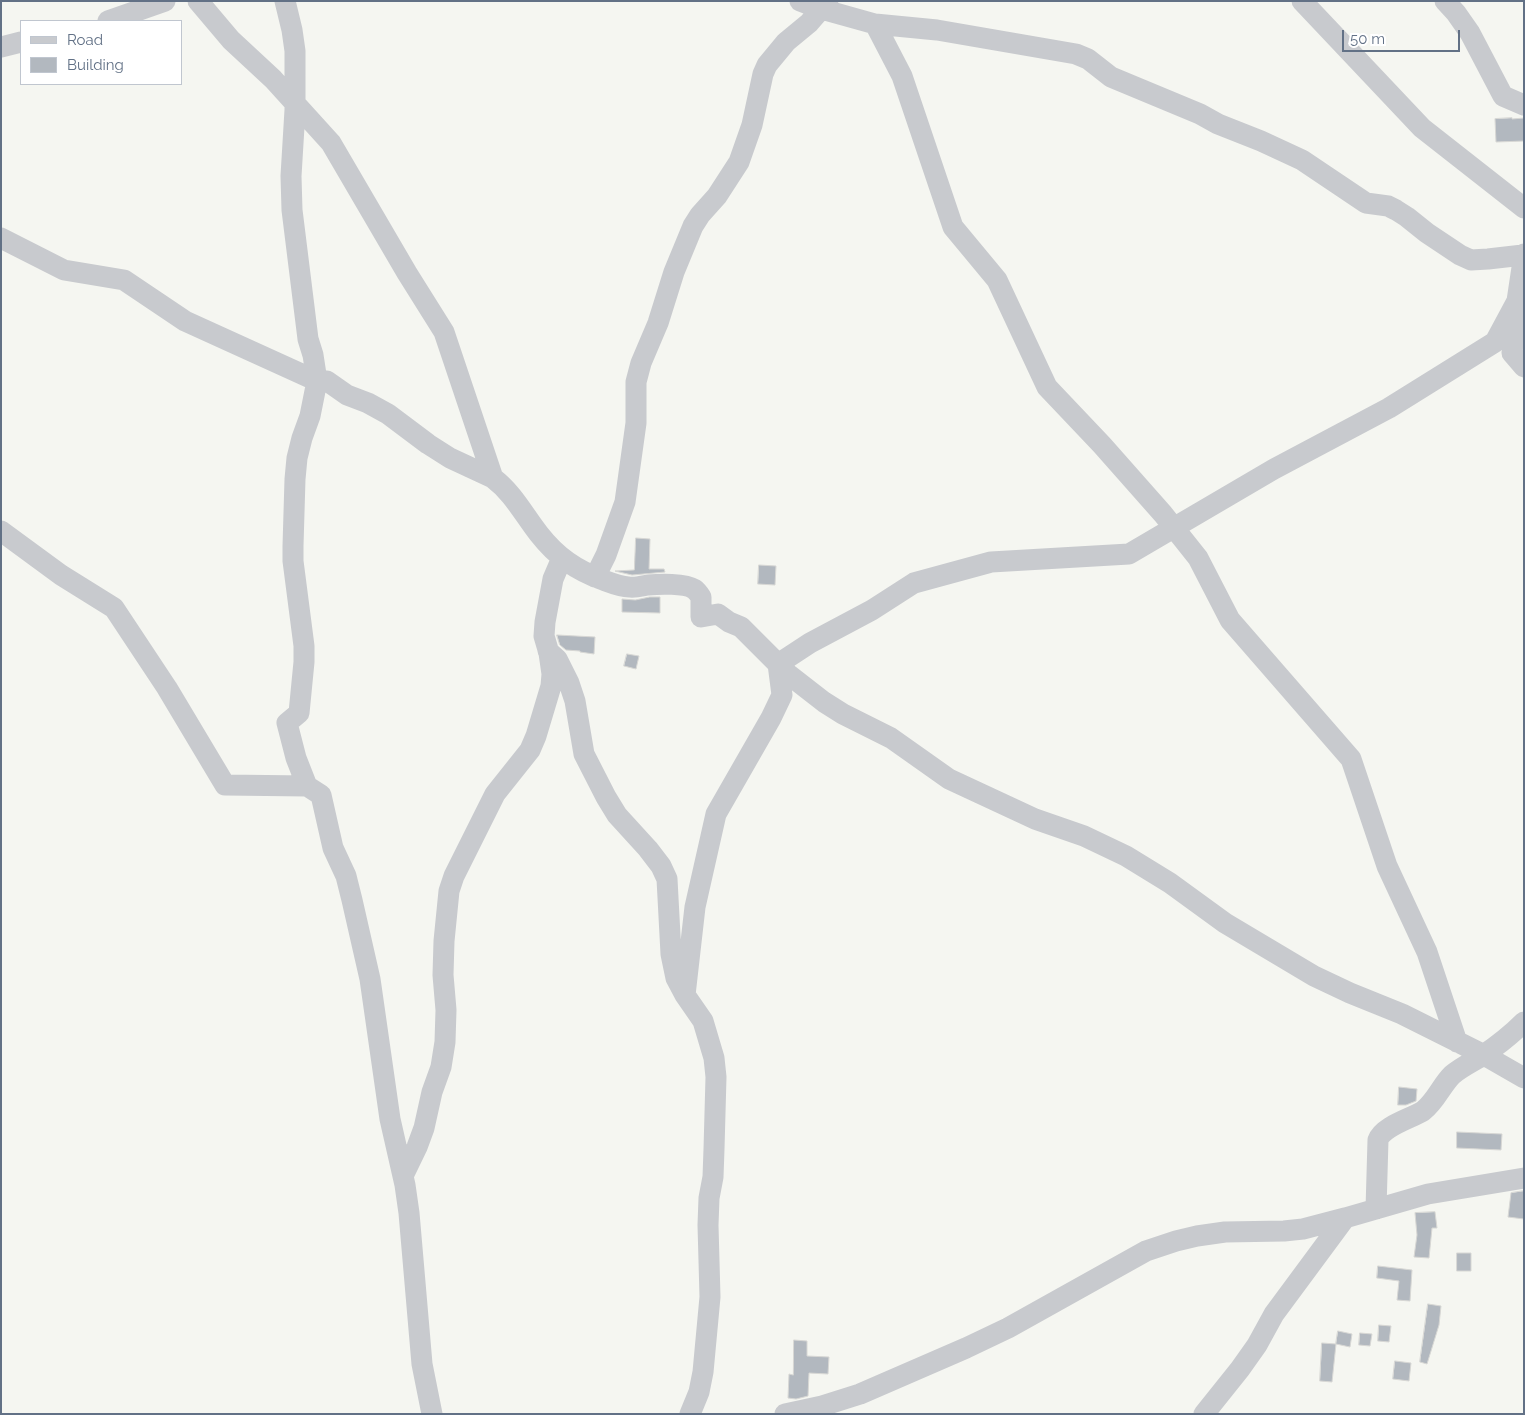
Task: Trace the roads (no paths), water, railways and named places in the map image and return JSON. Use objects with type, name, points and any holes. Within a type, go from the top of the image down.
[{"type":"street","points":[[111,20],[165,1]]},
{"type":"street","points":[[198,1],[231,40],[273,79],[331,143],[444,332],[494,478]]},
{"type":"street","points":[[285,1],[295,51],[295,103],[291,176],[292,210],[308,339],[313,355],[317,381],[310,416],[297,458],[295,479],[293,561],[304,646],[304,662],[299,714],[287,723],[296,758],[307,786]]},
{"type":"street","points":[[800,1],[825,5],[875,24],[936,30],[1076,54],[1088,59],[1111,76],[1200,114],[1218,124],[1261,140],[1302,160],[1366,203],[1388,206],[1396,210],[1427,234],[1471,260],[1524,254],[1512,353],[1524,367]]},
{"type":"street","points":[[1302,1],[1422,128],[1524,208]]},
{"type":"street","points":[[1445,1],[1470,33],[1503,96],[1524,105]]},
{"type":"street","points":[[595,577],[606,555],[625,502],[636,423],[636,382],[641,363],[658,323],[674,272],[686,242],[700,215],[717,196],[739,162],[748,141],[763,74],[767,65],[786,42],[809,23],[825,5]]},
{"type":"street","points":[[875,24],[902,76],[953,227],[996,280],[1047,387],[1102,444],[1174,528],[1198,558],[1230,620],[1351,760],[1387,866],[1427,952],[1458,1042]]},
{"type":"street","points":[[1,46],[20,42]]},
{"type":"street","points":[[1,238],[64,270],[124,280],[185,320],[317,381],[326,381],[347,395],[388,414],[450,458],[494,478],[510,494],[539,534],[562,558],[581,571],[618,585],[629,587],[658,584],[684,586],[694,589],[701,597],[701,617],[718,614],[740,627],[788,674],[824,702],[843,714],[891,738],[949,779],[1035,819],[1084,836],[1126,856],[1226,923],[1314,976],[1402,1014],[1484,1055],[1524,1078]]},
{"type":"street","points":[[778,664],[810,643],[872,610],[914,583],[991,562],[1129,554],[1274,469],[1389,408],[1495,342],[1517,301]]},
{"type":"street","points":[[1,531],[61,575],[114,608],[167,688],[225,785],[307,786],[321,795],[333,848],[346,876],[361,932],[370,978],[390,1119],[409,1213],[422,1364],[432,1414]]},
{"type":"street","points":[[403,1176],[424,1128],[432,1092],[441,1067],[445,1042],[446,1010],[443,975],[449,891],[454,876],[495,794],[530,750],[536,736],[551,686],[552,674],[544,636],[544,622],[553,579],[562,558]]},
{"type":"street","points":[[548,650],[557,659],[569,683],[575,701],[584,754],[603,791],[617,815],[661,866],[667,880],[671,954],[676,978],[703,1021],[710,1044],[716,1077],[713,1177],[709,1198],[710,1297],[703,1372],[699,1392],[690,1414]]},
{"type":"street","points":[[685,995],[695,907],[716,814],[771,718],[782,695],[778,664]]},
{"type":"street","points":[[1376,1209],[1378,1140],[1380,1135],[1434,1102],[1444,1084],[1454,1074],[1498,1046],[1524,1022]]},
{"type":"street","points":[[785,1414],[822,1406],[860,1394],[966,1348],[1008,1328],[1146,1251],[1169,1243],[1225,1232],[1303,1229],[1428,1194],[1524,1178]]},
{"type":"street","points":[[1204,1414],[1240,1370],[1257,1345],[1274,1314],[1345,1218]]}]
